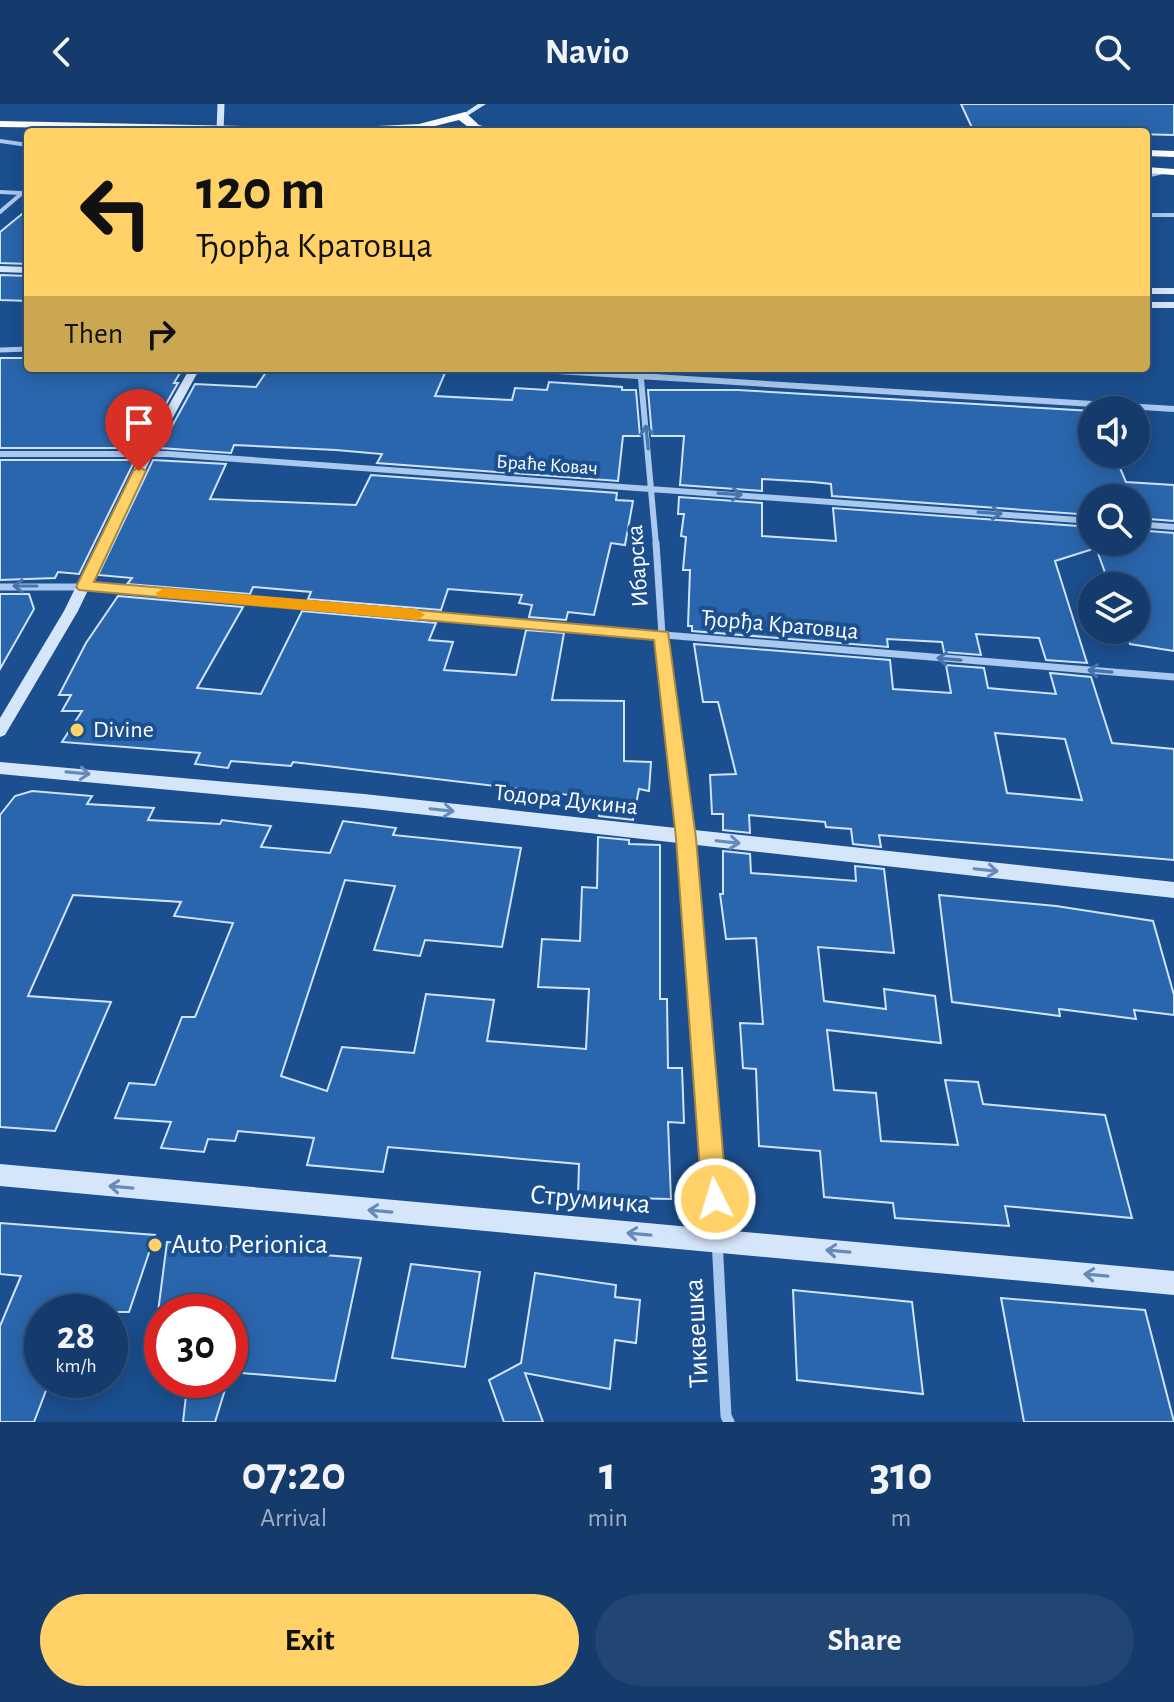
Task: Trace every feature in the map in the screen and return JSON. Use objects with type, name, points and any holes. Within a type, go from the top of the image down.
[{"type":"highway","points":[[397,128],[419,127],[465,115],[464,120],[471,126],[481,128]]},
{"type":"highway","points":[[0,124],[189,128]]},
{"type":"highway","points":[[0,131],[24,131]]},
{"type":"highway","points":[[1150,153],[1174,154]]},
{"type":"highway","points":[[1150,161],[1174,162]]},
{"type":"main road","points":[[220,128],[221,104]]},
{"type":"main road","points":[[465,115],[483,104]]},
{"type":"main road","points":[[0,269],[24,270]]},
{"type":"main road","points":[[1150,291],[1174,291]]},
{"type":"main road","points":[[1150,305],[1174,305]]},
{"type":"main road","points":[[0,731],[84,587],[147,454],[193,372]]},
{"type":"main road","name":"Тодора Дукина","points":[[0,768],[364,801],[1174,890]]},
{"type":"main road","name":"Струмичка","points":[[0,1175],[1174,1283]]},
{"type":"street","points":[[0,141],[24,144]]},
{"type":"street","points":[[0,212],[24,191]]},
{"type":"street","points":[[0,192],[21,193]]},
{"type":"street","points":[[1150,215],[1174,215]]},
{"type":"street","points":[[0,350],[24,349]]},
{"type":"street","points":[[640,372],[1174,409]]},
{"type":"street","name":"Ибарска","points":[[640,372],[653,489],[662,635],[686,838],[717,1240]]},
{"type":"street","name":"Браће Ковач","points":[[0,454],[147,454],[1078,520]]},
{"type":"street","points":[[1150,525],[1174,527]]},
{"type":"street","name":"Ђорђа Кратовца","points":[[0,587],[84,587],[1174,677]]},
{"type":"street","name":"Тиквешка","points":[[717,1240],[724,1420]]},
{"type":"building","points":[[961,104],[1174,104],[1174,135],[1150,134],[1150,128],[972,128]]},
{"type":"building","points":[[24,212],[24,264],[0,263],[0,232]]},
{"type":"building","points":[[0,275],[24,276],[24,301],[0,300]]},
{"type":"building","points":[[0,358],[24,358],[24,372],[181,372],[174,383],[178,383],[141,448],[0,448]]},
{"type":"building","points":[[266,372],[410,372],[445,373],[435,396],[512,400],[515,388],[547,390],[549,382],[622,387],[622,390],[636,390],[640,436],[623,436],[618,481],[377,463],[382,454],[336,450],[234,445],[231,453],[160,448],[195,384],[256,387]]},
{"type":"building","points":[[648,390],[738,390],[1078,410],[1078,468],[1120,468],[1126,482],[1174,485],[1174,521],[1150,519],[1150,484],[1078,484],[1078,514],[832,496],[831,484],[813,482],[762,479],[762,491],[680,485],[684,436],[652,436]]},
{"type":"building","points":[[0,460],[135,460],[79,574],[58,572],[55,578],[0,580]]},
{"type":"building","points":[[153,460],[226,464],[210,499],[356,505],[371,475],[617,493],[616,500],[633,501],[625,545],[611,543],[594,615],[568,612],[566,620],[529,617],[532,605],[519,603],[522,595],[448,589],[441,610],[308,599],[311,592],[253,587],[250,594],[127,584],[132,578],[98,575]]},
{"type":"building","points":[[679,497],[762,503],[762,536],[836,541],[833,508],[1078,526],[1078,554],[1055,561],[1078,634],[1078,644],[1081,644],[1087,663],[1046,660],[1039,638],[976,634],[981,655],[944,652],[942,642],[887,639],[888,647],[692,631],[692,626],[688,626],[690,570],[683,570],[686,537],[681,536],[684,514],[678,514]]},
{"type":"building","points":[[1150,531],[1174,533],[1174,651],[1130,644],[1150,644],[1150,572],[1105,572],[1099,556],[1150,556]]},
{"type":"building","points":[[0,594],[29,594],[34,609],[0,669]]},
{"type":"building","points":[[118,596],[243,607],[197,688],[261,694],[302,611],[436,623],[429,640],[453,642],[444,670],[516,675],[526,630],[564,633],[552,700],[624,701],[624,761],[651,762],[649,791],[639,789],[633,820],[599,816],[599,803],[569,801],[570,795],[293,762],[291,766],[231,761],[228,768],[195,764],[200,753],[62,742],[82,711],[62,711],[71,695],[59,695],[86,643]]},
{"type":"building","points":[[694,644],[890,660],[893,689],[951,693],[946,665],[984,668],[988,688],[1056,694],[1050,673],[1091,677],[1112,743],[1174,749],[1174,860],[879,835],[881,847],[853,844],[851,829],[826,827],[825,822],[749,815],[750,833],[723,830],[723,814],[712,814],[710,775],[736,774],[718,702],[703,702]],"holes":[[[995,733],[1065,739],[1082,800],[1007,793]]]},
{"type":"building","points":[[32,791],[92,796],[87,804],[154,808],[148,820],[220,824],[222,820],[271,826],[261,847],[330,853],[343,821],[396,828],[393,835],[521,848],[502,947],[425,940],[420,956],[374,950],[395,886],[345,880],[281,1076],[327,1091],[342,1047],[414,1053],[426,994],[494,1000],[487,1041],[586,1049],[589,989],[538,987],[542,939],[580,941],[582,887],[597,888],[598,837],[629,840],[629,844],[660,845],[660,999],[667,999],[668,1068],[682,1068],[684,1123],[668,1122],[671,1199],[578,1197],[579,1164],[388,1147],[383,1172],[307,1165],[314,1138],[238,1131],[235,1141],[208,1139],[204,1152],[161,1148],[171,1122],[115,1118],[129,1083],[155,1085],[182,1017],[195,1017],[233,923],[174,916],[181,902],[73,895],[28,996],[111,1002],[55,1131],[0,1127],[0,815],[15,796]]},
{"type":"building","points":[[723,851],[750,854],[751,873],[856,881],[855,866],[884,869],[894,953],[818,947],[824,1001],[886,1009],[884,989],[935,996],[941,1043],[827,1030],[834,1090],[876,1093],[881,1141],[958,1145],[945,1080],[978,1082],[983,1104],[1105,1115],[1132,1218],[1005,1206],[1009,1226],[895,1218],[893,1203],[824,1197],[820,1151],[759,1146],[756,1069],[743,1068],[740,1023],[763,1024],[756,938],[726,939],[720,894],[723,894]]},
{"type":"building","points":[[939,895],[1056,906],[1153,921],[1174,995],[1174,1015],[1134,1010],[1136,1019],[1059,1009],[1060,1016],[952,1002]]},
{"type":"building","points":[[0,1223],[155,1235],[129,1312],[128,1294],[24,1294],[24,1398],[43,1398],[34,1422],[0,1422],[0,1326],[21,1276],[0,1274]]},
{"type":"building","points":[[167,1242],[361,1258],[335,1381],[248,1374],[248,1294],[160,1294]]},
{"type":"building","points":[[411,1264],[480,1272],[465,1367],[392,1358]]},
{"type":"building","points":[[535,1273],[616,1285],[615,1297],[640,1300],[636,1343],[615,1340],[610,1389],[525,1373],[543,1422],[504,1422],[489,1380],[521,1363]]},
{"type":"building","points":[[793,1290],[912,1302],[923,1394],[797,1380]]},
{"type":"building","points":[[1001,1298],[1145,1310],[1174,1422],[1024,1422]]},
{"type":"building","points":[[186,1398],[222,1398],[215,1422],[183,1422]]},
{"type":"slow traffic","points":[[164,593],[417,615]]},
{"type":"place","name":"Divine","points":[[77,730]]},
{"type":"place","name":"Auto Perionica","points":[[155,1245]]},
{"type":"route","points":[[139,471],[84,587],[662,635],[686,838],[715,1199]]}]
